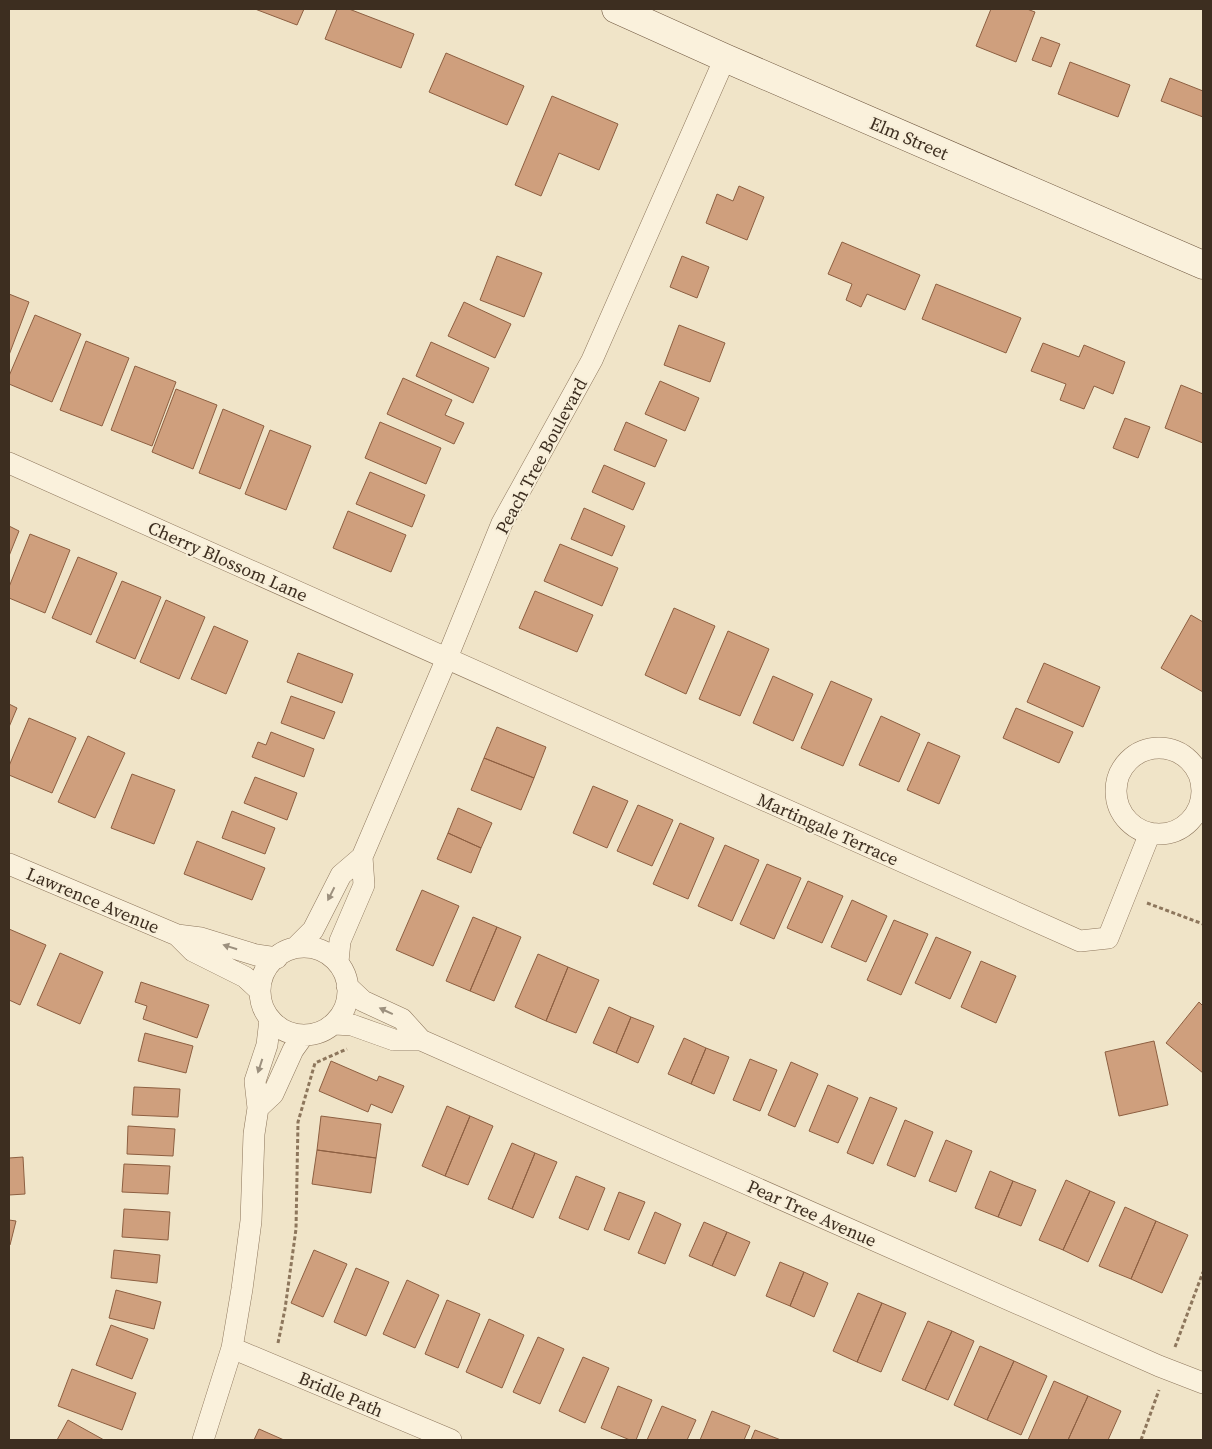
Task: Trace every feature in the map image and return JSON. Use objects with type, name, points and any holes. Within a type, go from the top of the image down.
[{"type":"main road","name":"Elm Street","points":[[616,9],[1203,265]]},
{"type":"street","name":"Peach Tree Boulevard","points":[[338,962],[340,941],[364,885],[362,857],[502,523],[592,360],[725,58]]},
{"type":"street","name":"Cherry Blossom Lane","points":[[9,463],[447,658]]},
{"type":"street","name":"Martingale Terrace","points":[[447,658],[1080,941],[1108,938],[1150,833]]},
{"type":"street","points":[[1168,749],[1177,752],[1193,765],[1202,784],[1199,809],[1185,826],[1168,834],[1150,833],[1136,828],[1121,811],[1116,798],[1117,783],[1126,763],[1132,758],[1145,750],[1168,749]]},
{"type":"street","name":"Peach Tree Boulevard","points":[[296,948],[313,930],[341,874],[362,857]]},
{"type":"street","name":"Lawrence Avenue","points":[[9,864],[177,936],[201,938],[256,955],[277,958]]},
{"type":"street","name":"Lawrence Avenue","points":[[177,936],[193,951],[245,977],[259,990]]},
{"type":"street","points":[[308,947],[326,952],[338,962],[347,978],[348,998],[344,1012],[335,1024],[319,1033],[303,1036],[289,1033],[276,1026],[264,1011],[259,990],[262,978],[269,964],[286,951],[296,948],[308,947]]},
{"type":"street","name":"Pear Tree Avenue","points":[[347,986],[363,1001],[402,1019],[421,1040]]},
{"type":"street","points":[[203,1440],[232,1348],[242,1288],[251,1221],[254,1134],[258,1108],[256,1081],[267,1045],[270,1019]]},
{"type":"street","name":"Pear Tree Avenue","points":[[335,1024],[352,1025],[394,1040],[421,1040],[1159,1366],[1203,1383]]},
{"type":"street","points":[[258,1108],[273,1094],[293,1050],[303,1036]]},
{"type":"street","name":"Bridle Path","points":[[232,1348],[451,1440]]},
{"type":"path","points":[[1125,895],[1203,924]]},
{"type":"path","points":[[273,1366],[285,1309],[296,1229],[298,1122],[315,1063],[354,1046]]},
{"type":"building","points":[[255,9],[304,9],[297,25]]},
{"type":"building","points":[[337,9],[349,9],[414,34],[401,68],[325,39]]},
{"type":"building","points":[[991,9],[1027,9],[1035,12],[1016,62],[976,46]]},
{"type":"building","points":[[1041,37],[1060,44],[1051,67],[1032,60]]},
{"type":"building","points":[[446,53],[524,86],[507,125],[429,92]]},
{"type":"building","points":[[1070,62],[1130,85],[1118,117],[1058,94]]},
{"type":"building","points":[[1170,78],[1203,91],[1203,117],[1161,101]]},
{"type":"building","points":[[552,96],[618,124],[599,170],[559,153],[541,196],[515,185]]},
{"type":"building","points":[[739,186],[764,197],[747,240],[706,223],[717,194],[733,201]]},
{"type":"building","points":[[842,242],[920,275],[905,310],[867,294],[861,307],[846,300],[852,284],[828,274]]},
{"type":"building","points":[[497,256],[542,273],[524,317],[480,300]]},
{"type":"building","points":[[682,256],[709,267],[697,298],[670,287]]},
{"type":"building","points":[[936,284],[1021,318],[1006,353],[922,319]]},
{"type":"building","points":[[9,294],[29,302],[9,355]]},
{"type":"building","points":[[464,302],[511,324],[495,358],[448,336]]},
{"type":"building","points":[[35,315],[81,334],[52,402],[9,384],[9,376]]},
{"type":"building","points":[[679,325],[725,343],[710,382],[664,365]]},
{"type":"building","points":[[86,341],[129,358],[102,426],[60,410]]},
{"type":"building","points":[[431,342],[489,368],[473,403],[416,376]]},
{"type":"building","points":[[1043,343],[1079,357],[1084,345],[1125,362],[1113,394],[1094,386],[1084,409],[1060,400],[1066,384],[1031,371]]},
{"type":"building","points":[[135,366],[176,382],[152,446],[111,430]]},
{"type":"building","points":[[403,378],[452,400],[445,415],[464,423],[454,444],[387,414]]},
{"type":"building","points":[[660,381],[699,398],[685,431],[645,414]]},
{"type":"building","points":[[1181,385],[1203,394],[1203,443],[1165,428]]},
{"type":"building","points":[[176,389],[217,405],[193,469],[152,452]]},
{"type":"building","points":[[223,409],[264,426],[240,489],[199,473]]},
{"type":"building","points":[[1125,418],[1150,427],[1138,458],[1113,448]]},
{"type":"building","points":[[380,422],[441,448],[426,484],[365,458]]},
{"type":"building","points":[[626,422],[667,440],[655,467],[614,450]]},
{"type":"building","points":[[270,430],[311,446],[286,510],[245,494]]},
{"type":"building","points":[[604,465],[645,483],[633,510],[592,492]]},
{"type":"building","points":[[370,472],[425,495],[412,527],[356,504]]},
{"type":"building","points":[[584,508],[625,526],[612,556],[571,539]]},
{"type":"building","points":[[348,511],[406,535],[391,572],[333,548]]},
{"type":"building","points":[[9,526],[19,531],[9,556]]},
{"type":"building","points":[[30,534],[70,550],[45,613],[9,598],[9,587]]},
{"type":"building","points":[[560,544],[618,568],[602,606],[544,581]]},
{"type":"building","points":[[78,557],[117,573],[91,635],[52,618]]},
{"type":"building","points":[[122,581],[161,597],[135,659],[96,642]]},
{"type":"building","points":[[535,591],[593,615],[577,652],[519,628]]},
{"type":"building","points":[[166,600],[205,617],[179,679],[140,662]]},
{"type":"building","points":[[674,608],[715,626],[686,694],[645,675]]},
{"type":"building","points":[[1191,615],[1203,622],[1203,692],[1161,668]]},
{"type":"building","points":[[214,626],[248,641],[226,694],[191,679]]},
{"type":"building","points":[[728,631],[769,649],[740,716],[699,699]]},
{"type":"building","points":[[298,653],[353,674],[342,703],[287,682]]},
{"type":"building","points":[[1044,663],[1100,687],[1083,727],[1027,702]]},
{"type":"building","points":[[773,676],[813,694],[793,741],[753,723]]},
{"type":"building","points":[[831,681],[872,699],[843,766],[801,748]]},
{"type":"building","points":[[291,696],[335,712],[324,739],[281,723]]},
{"type":"building","points":[[9,704],[17,708],[9,727]]},
{"type":"building","points":[[1016,708],[1073,732],[1059,763],[1003,738]]},
{"type":"building","points":[[881,716],[920,734],[899,782],[859,765]]},
{"type":"building","points":[[29,718],[76,738],[52,793],[9,775],[9,766]]},
{"type":"building","points":[[497,727],[546,747],[534,778],[484,758]]},
{"type":"building","points":[[271,732],[314,749],[304,777],[252,757],[258,742],[266,745]]},
{"type":"building","points":[[88,736],[125,753],[95,818],[58,802]]},
{"type":"building","points":[[928,742],[960,756],[939,804],[907,790]]},
{"type":"building","points":[[484,758],[534,778],[521,810],[471,790]]},
{"type":"building","points":[[132,774],[175,790],[154,844],[111,828]]},
{"type":"building","points":[[255,777],[297,793],[287,820],[244,803]]},
{"type":"building","points":[[593,786],[628,801],[607,848],[573,833]]},
{"type":"building","points":[[638,805],[673,820],[652,866],[617,851]]},
{"type":"building","points":[[458,808],[492,823],[481,848],[448,833]]},
{"type":"building","points":[[232,811],[275,828],[265,854],[222,838]]},
{"type":"building","points":[[680,823],[714,838],[688,899],[653,884]]},
{"type":"building","points":[[448,833],[481,848],[471,873],[437,859]]},
{"type":"building","points":[[197,841],[265,868],[252,900],[184,874]]},
{"type":"building","points":[[725,845],[759,860],[732,921],[698,906]]},
{"type":"building","points":[[767,864],[801,878],[774,939],[740,924]]},
{"type":"building","points":[[808,881],[843,896],[822,943],[787,928]]},
{"type":"building","points":[[422,890],[459,906],[433,966],[396,950]]},
{"type":"building","points":[[852,900],[887,916],[866,962],[831,947]]},
{"type":"building","points":[[473,917],[497,927],[470,991],[446,981]]},
{"type":"building","points":[[894,920],[928,934],[901,995],[867,980]]},
{"type":"building","points":[[497,927],[521,937],[494,1001],[470,991]]},
{"type":"building","points":[[9,929],[46,945],[20,1005],[9,1000]]},
{"type":"building","points":[[936,937],[971,952],[950,999],[915,983]]},
{"type":"building","points":[[60,953],[103,972],[80,1024],[37,1005]]},
{"type":"building","points":[[538,954],[568,967],[546,1021],[515,1007]]},
{"type":"building","points":[[981,961],[1016,976],[996,1023],[961,1007]]},
{"type":"building","points":[[568,967],[599,980],[576,1033],[546,1021]]},
{"type":"building","points":[[141,982],[209,1005],[197,1038],[143,1019],[147,1006],[135,1002]]},
{"type":"building","points":[[1199,1002],[1203,1006],[1203,1073],[1166,1043]]},
{"type":"building","points":[[609,1007],[631,1017],[616,1053],[593,1043]]},
{"type":"building","points":[[631,1017],[654,1026],[638,1063],[616,1053]]},
{"type":"building","points":[[145,1033],[193,1046],[186,1073],[138,1061]]},
{"type":"building","points":[[684,1038],[706,1048],[691,1084],[668,1074]]},
{"type":"building","points":[[1154,1041],[1168,1105],[1119,1116],[1105,1052]]},
{"type":"building","points":[[706,1048],[729,1057],[714,1094],[691,1084]]},
{"type":"building","points":[[750,1059],[777,1070],[760,1111],[733,1100]]},
{"type":"building","points":[[331,1061],[377,1081],[379,1076],[404,1086],[392,1113],[371,1104],[368,1112],[319,1091]]},
{"type":"building","points":[[791,1062],[818,1074],[795,1127],[768,1115]]},
{"type":"building","points":[[828,1085],[858,1098],[838,1143],[809,1131]]},
{"type":"building","points":[[134,1087],[180,1089],[178,1117],[132,1115]]},
{"type":"building","points":[[870,1097],[897,1108],[873,1164],[847,1153]]},
{"type":"building","points":[[447,1106],[470,1116],[445,1176],[422,1166]]},
{"type":"building","points":[[321,1116],[381,1124],[376,1158],[317,1150]]},
{"type":"building","points":[[470,1116],[493,1126],[468,1185],[445,1176]]},
{"type":"building","points":[[905,1120],[933,1132],[915,1177],[887,1165]]},
{"type":"building","points":[[128,1126],[175,1129],[173,1156],[127,1154]]},
{"type":"building","points":[[946,1140],[972,1151],[956,1192],[929,1181]]},
{"type":"building","points":[[512,1143],[535,1153],[512,1209],[488,1199]]},
{"type":"building","points":[[317,1150],[376,1158],[371,1193],[312,1184]]},
{"type":"building","points":[[535,1153],[557,1162],[533,1218],[512,1209]]},
{"type":"building","points":[[23,1157],[25,1194],[9,1195],[9,1158]]},
{"type":"building","points":[[124,1164],[170,1166],[168,1194],[122,1192]]},
{"type":"building","points":[[990,1171],[1013,1181],[998,1217],[975,1208]]},
{"type":"building","points":[[576,1176],[605,1188],[588,1230],[559,1218]]},
{"type":"building","points":[[1066,1180],[1090,1191],[1063,1250],[1039,1240]]},
{"type":"building","points":[[1013,1181],[1036,1190],[1021,1226],[998,1217]]},
{"type":"building","points":[[1090,1191],[1115,1202],[1088,1262],[1063,1250]]},
{"type":"building","points":[[619,1192],[645,1202],[629,1240],[604,1230]]},
{"type":"building","points":[[1125,1207],[1156,1221],[1131,1279],[1099,1266]]},
{"type":"building","points":[[124,1209],[170,1212],[168,1240],[122,1237]]},
{"type":"building","points":[[655,1212],[681,1224],[665,1264],[638,1253]]},
{"type":"building","points":[[9,1220],[16,1221],[10,1245],[9,1245]]},
{"type":"building","points":[[1156,1221],[1188,1235],[1162,1293],[1131,1279]]},
{"type":"building","points":[[704,1222],[727,1232],[712,1266],[689,1256]]},
{"type":"building","points":[[727,1232],[750,1242],[735,1276],[712,1266]]},
{"type":"building","points":[[114,1250],[160,1255],[157,1283],[111,1278]]},
{"type":"building","points":[[314,1250],[347,1264],[323,1317],[291,1303]]},
{"type":"building","points":[[780,1262],[804,1272],[790,1306],[766,1296]]},
{"type":"building","points":[[356,1268],[389,1282],[366,1336],[334,1322]]},
{"type":"building","points":[[804,1272],[828,1283],[814,1317],[790,1306]]},
{"type":"building","points":[[407,1280],[439,1295],[415,1348],[383,1334]]},
{"type":"building","points":[[116,1290],[161,1302],[154,1329],[109,1318]]},
{"type":"building","points":[[858,1293],[882,1303],[857,1362],[833,1351]]},
{"type":"building","points":[[447,1300],[480,1314],[458,1368],[425,1354]]},
{"type":"building","points":[[882,1303],[906,1313],[881,1372],[857,1362]]},
{"type":"building","points":[[489,1319],[524,1335],[502,1388],[466,1372]]},
{"type":"building","points":[[928,1321],[952,1331],[925,1390],[902,1380]]},
{"type":"building","points":[[111,1325],[148,1339],[132,1379],[96,1365]]},
{"type":"building","points":[[952,1331],[974,1341],[948,1400],[925,1390]]},
{"type":"building","points":[[538,1337],[564,1349],[540,1404],[513,1392]]},
{"type":"building","points":[[980,1346],[1014,1361],[987,1420],[954,1405]]},
{"type":"building","points":[[583,1357],[609,1368],[585,1423],[559,1411]]},
{"type":"building","points":[[1014,1361],[1047,1376],[1021,1435],[987,1420]]},
{"type":"building","points":[[72,1369],[136,1393],[122,1430],[58,1406]]},
{"type":"building","points":[[1054,1381],[1088,1396],[1068,1440],[1028,1440]]},
{"type":"building","points":[[618,1386],[652,1400],[636,1440],[630,1440],[601,1428]]},
{"type":"building","points":[[1088,1396],[1121,1411],[1108,1440],[1068,1440]]},
{"type":"building","points":[[662,1406],[696,1420],[687,1440],[647,1440]]},
{"type":"building","points":[[712,1411],[750,1426],[744,1440],[700,1440]]},
{"type":"building","points":[[68,1420],[104,1440],[57,1440]]},
{"type":"building","points":[[259,1429],[284,1440],[254,1440]]},
{"type":"building","points":[[755,1430],[781,1440],[751,1440]]}]
